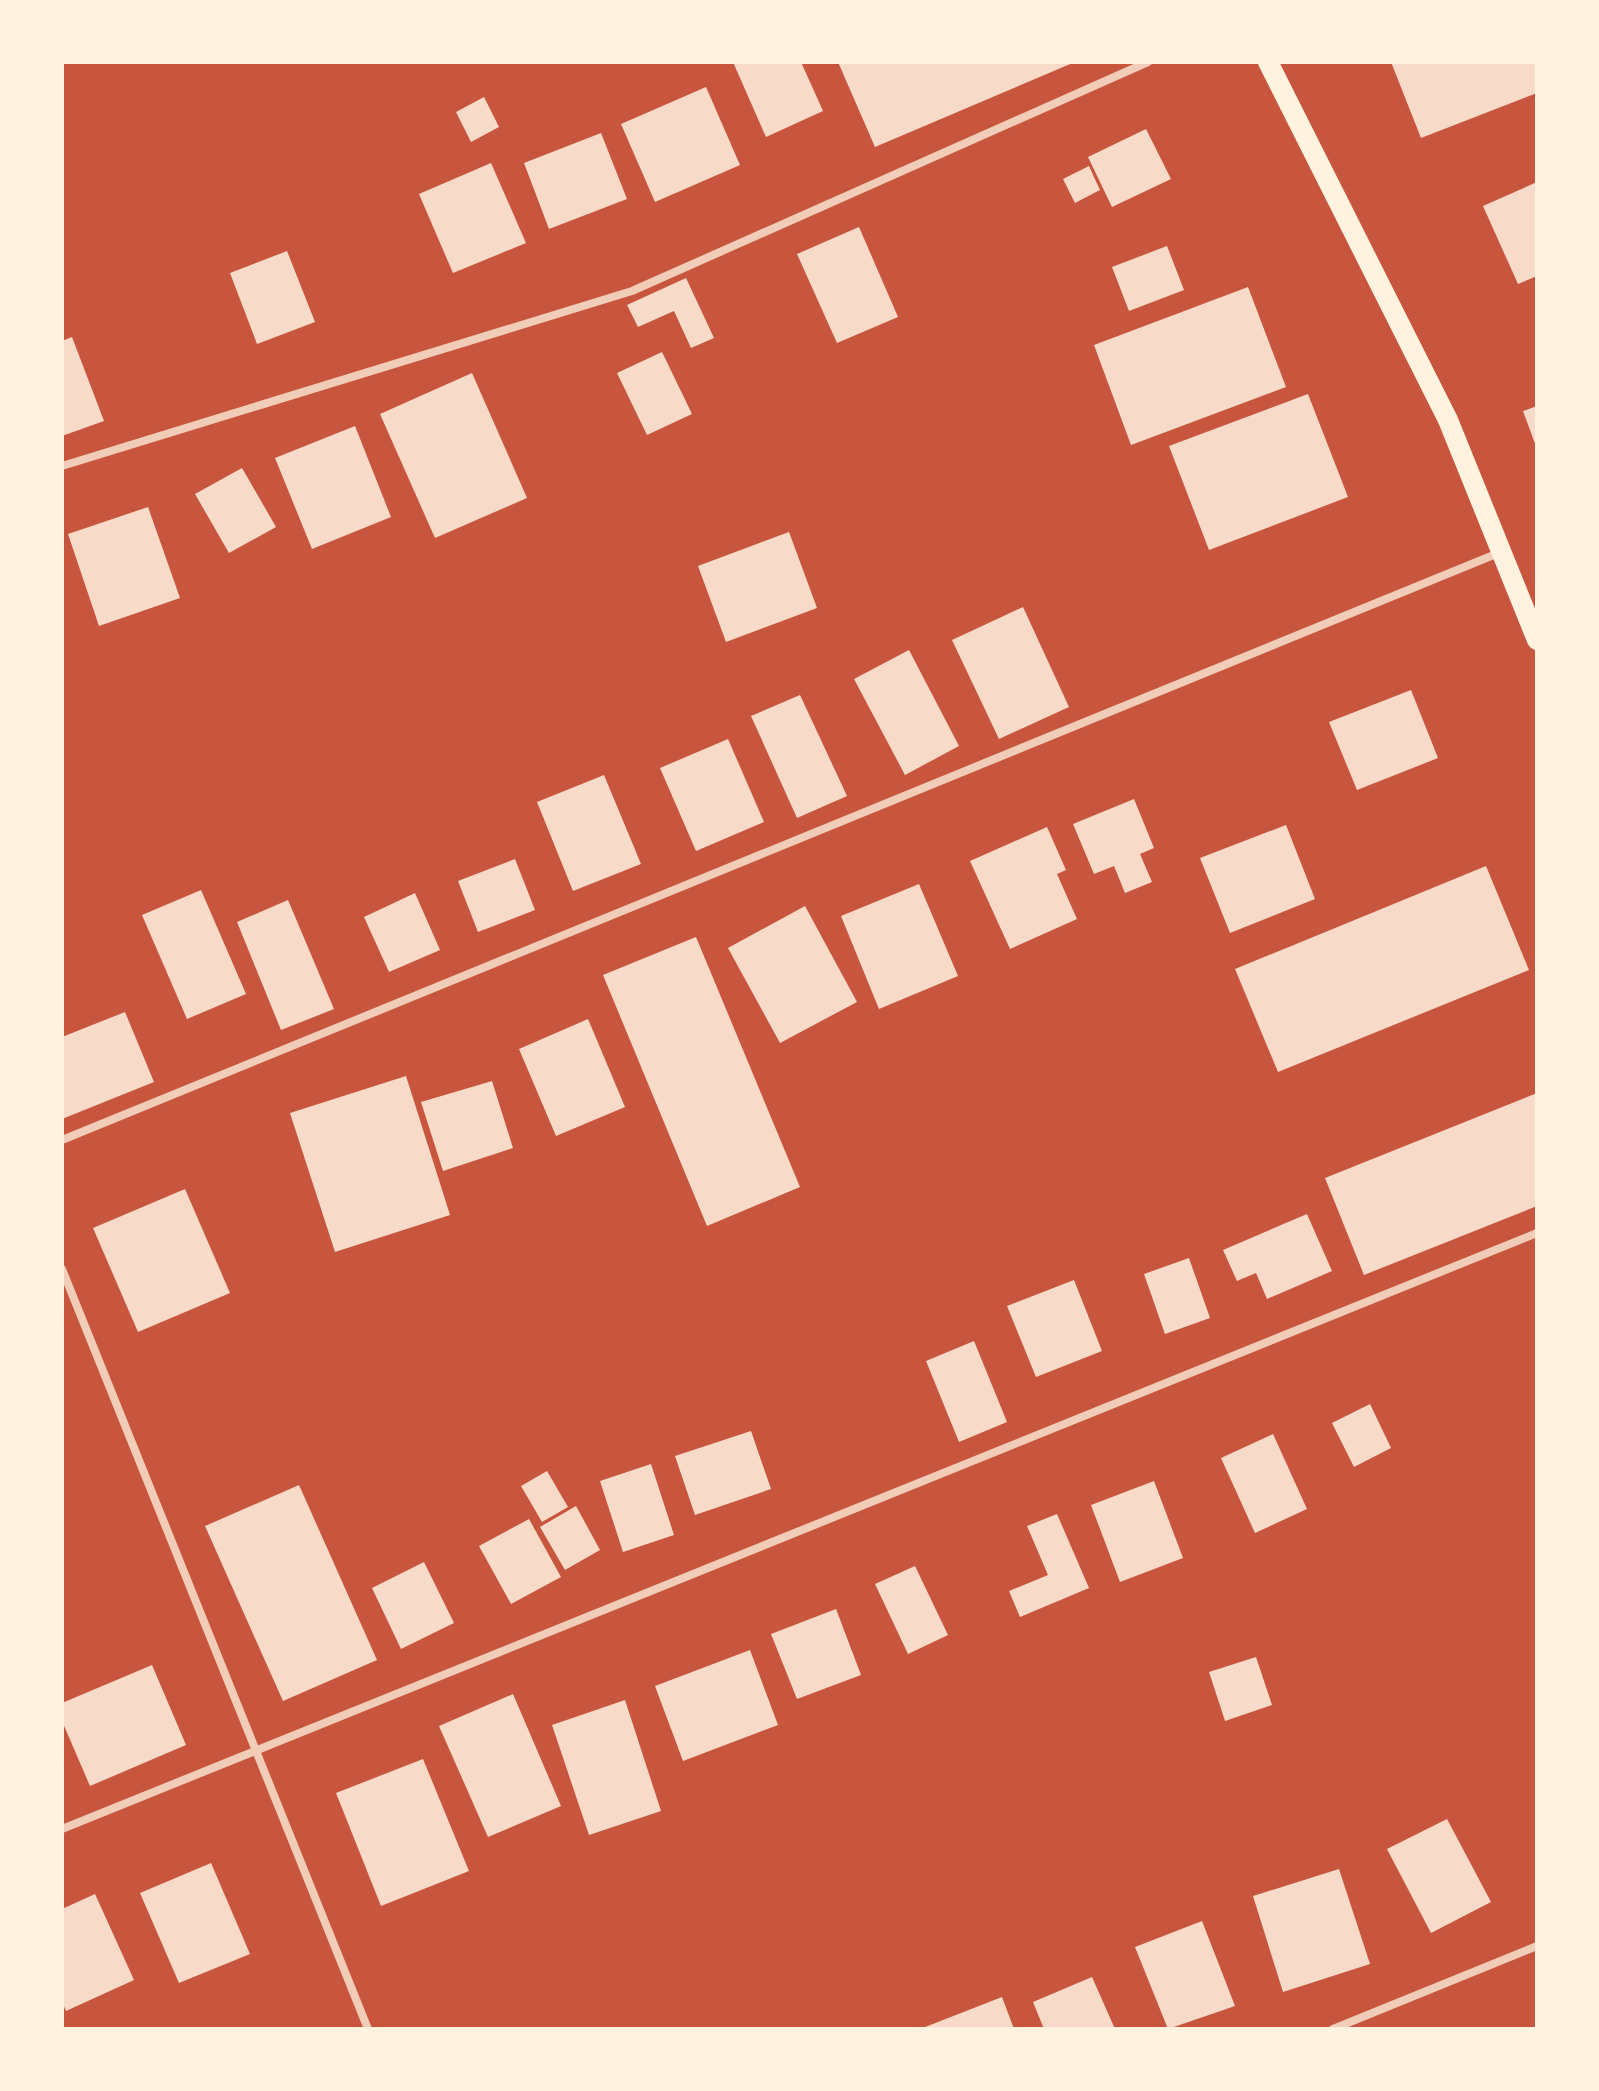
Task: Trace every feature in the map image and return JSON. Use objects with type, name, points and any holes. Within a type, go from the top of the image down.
[{"type":"main road","points":[[1268,62],[1448,420],[1537,640]]},
{"type":"street","points":[[62,466],[632,291],[1148,62]]},
{"type":"street","points":[[62,1140],[1501,552]]},
{"type":"street","points":[[62,1829],[1537,1233]]},
{"type":"street","points":[[62,1269],[368,2029]]},
{"type":"street","points":[[1333,2029],[1537,1946]]},
{"type":"building","points":[[733,62],[801,62],[823,111],[766,137]]},
{"type":"building","points":[[838,62],[1075,62],[875,147]]},
{"type":"building","points":[[1391,62],[1537,62],[1537,93],[1421,138]]},
{"type":"building","points":[[706,87],[740,165],[655,202],[621,124]]},
{"type":"building","points":[[484,97],[499,127],[471,142],[456,112]]},
{"type":"building","points":[[1146,129],[1171,179],[1112,207],[1088,157]]},
{"type":"building","points":[[601,133],[627,199],[549,229],[524,163]]},
{"type":"building","points":[[491,163],[526,243],[453,273],[419,194]]},
{"type":"building","points":[[1089,166],[1100,190],[1075,203],[1063,179]]},
{"type":"building","points":[[1537,182],[1537,276],[1518,284],[1483,206]]},
{"type":"building","points":[[859,227],[898,317],[837,343],[797,254]]},
{"type":"building","points":[[1167,246],[1184,290],[1129,311],[1112,267]]},
{"type":"building","points":[[287,251],[315,322],[257,344],[230,273]]},
{"type":"building","points":[[686,278],[714,338],[691,348],[674,311],[638,327],[627,305]]},
{"type":"building","points":[[1248,287],[1286,387],[1131,445],[1094,345]]},
{"type":"building","points":[[72,337],[104,421],[62,436],[62,341]]},
{"type":"building","points":[[662,352],[692,414],[647,435],[617,373]]},
{"type":"building","points":[[472,373],[527,498],[435,538],[380,414]]},
{"type":"building","points":[[1308,394],[1348,497],[1209,550],[1169,446]]},
{"type":"building","points":[[1537,406],[1537,449],[1523,411]]},
{"type":"building","points":[[355,426],[391,517],[312,549],[275,458]]},
{"type":"building","points":[[242,468],[276,527],[229,553],[195,494]]},
{"type":"building","points":[[148,507],[180,598],[99,626],[68,534]]},
{"type":"building","points":[[789,532],[817,608],[726,642],[698,566]]},
{"type":"building","points":[[1023,607],[1069,707],[999,739],[952,640]]},
{"type":"building","points":[[909,650],[959,746],[905,775],[854,679]]},
{"type":"building","points":[[1411,690],[1438,758],[1357,790],[1329,722]]},
{"type":"building","points":[[800,695],[847,796],[797,818],[751,716]]},
{"type":"building","points":[[728,739],[764,822],[696,851],[660,768]]},
{"type":"building","points":[[604,775],[641,864],[573,891],[537,802]]},
{"type":"building","points":[[1134,799],[1154,848],[1140,854],[1152,882],[1125,893],[1114,866],[1094,874],[1073,824]]},
{"type":"building","points":[[1286,825],[1315,899],[1230,933],[1200,858]]},
{"type":"building","points":[[1047,827],[1066,870],[1057,874],[1077,919],[1010,949],[970,861]]},
{"type":"building","points":[[515,859],[535,910],[478,932],[458,881]]},
{"type":"building","points":[[1486,866],[1529,970],[1278,1072],[1235,969]]},
{"type":"building","points":[[919,884],[958,976],[879,1009],[841,916]]},
{"type":"building","points":[[201,890],[246,994],[187,1019],[142,915]]},
{"type":"building","points":[[415,893],[440,950],[389,972],[364,917]]},
{"type":"building","points":[[288,900],[334,1009],[281,1030],[237,922]]},
{"type":"building","points":[[805,906],[857,1002],[780,1043],[728,948]]},
{"type":"building","points":[[696,937],[800,1187],[707,1226],[603,975]]},
{"type":"building","points":[[125,1012],[154,1082],[62,1119],[62,1037]]},
{"type":"building","points":[[588,1019],[625,1107],[556,1136],[519,1049]]},
{"type":"building","points":[[406,1076],[450,1215],[335,1252],[290,1113]]},
{"type":"building","points":[[492,1081],[513,1148],[443,1171],[421,1102]]},
{"type":"building","points":[[1537,1093],[1537,1206],[1364,1275],[1325,1178]]},
{"type":"building","points":[[185,1189],[230,1293],[138,1332],[93,1228]]},
{"type":"building","points":[[1307,1214],[1332,1271],[1267,1299],[1256,1273],[1237,1281],[1223,1250]]},
{"type":"building","points":[[1189,1258],[1210,1318],[1165,1334],[1144,1274]]},
{"type":"building","points":[[1074,1280],[1102,1351],[1036,1377],[1007,1306]]},
{"type":"building","points":[[974,1341],[1007,1422],[959,1442],[926,1361]]},
{"type":"building","points":[[1370,1404],[1391,1448],[1354,1467],[1332,1423]]},
{"type":"building","points":[[751,1431],[771,1489],[695,1515],[675,1456]]},
{"type":"building","points":[[1273,1434],[1307,1509],[1255,1533],[1221,1458]]},
{"type":"building","points":[[651,1464],[674,1535],[623,1552],[600,1481]]},
{"type":"building","points":[[547,1471],[568,1507],[542,1522],[521,1486]]},
{"type":"building","points":[[1154,1481],[1183,1558],[1120,1582],[1091,1505]]},
{"type":"building","points":[[299,1485],[377,1660],[283,1701],[205,1526]]},
{"type":"building","points":[[576,1506],[600,1550],[565,1570],[540,1527]]},
{"type":"building","points":[[1057,1514],[1089,1588],[1020,1617],[1009,1591],[1048,1575],[1027,1526]]},
{"type":"building","points":[[529,1519],[561,1577],[511,1604],[479,1546]]},
{"type":"building","points":[[424,1562],[454,1623],[401,1649],[372,1588]]},
{"type":"building","points":[[915,1566],[948,1635],[908,1654],[875,1584]]},
{"type":"building","points":[[836,1609],[861,1675],[797,1699],[771,1634]]},
{"type":"building","points":[[750,1650],[778,1725],[683,1761],[655,1686]]},
{"type":"building","points":[[1256,1657],[1272,1705],[1225,1721],[1209,1672]]},
{"type":"building","points":[[152,1665],[186,1745],[90,1786],[62,1721],[62,1703]]},
{"type":"building","points":[[513,1694],[561,1806],[488,1837],[439,1726]]},
{"type":"building","points":[[625,1700],[661,1811],[589,1835],[552,1725]]},
{"type":"building","points":[[423,1759],[469,1871],[381,1906],[336,1793]]},
{"type":"building","points":[[1447,1819],[1491,1902],[1431,1933],[1387,1849]]},
{"type":"building","points":[[211,1863],[250,1954],[179,1983],[140,1893]]},
{"type":"building","points":[[1339,1869],[1370,1964],[1283,1992],[1253,1896]]},
{"type":"building","points":[[95,1894],[134,1980],[66,2011],[62,2002],[62,1909]]},
{"type":"building","points":[[1202,1921],[1235,2006],[1168,2029],[1135,1947]]},
{"type":"building","points":[[1092,1977],[1115,2029],[1044,2029],[1033,2002]]},
{"type":"building","points":[[1002,1997],[1014,2029],[920,2029]]}]
